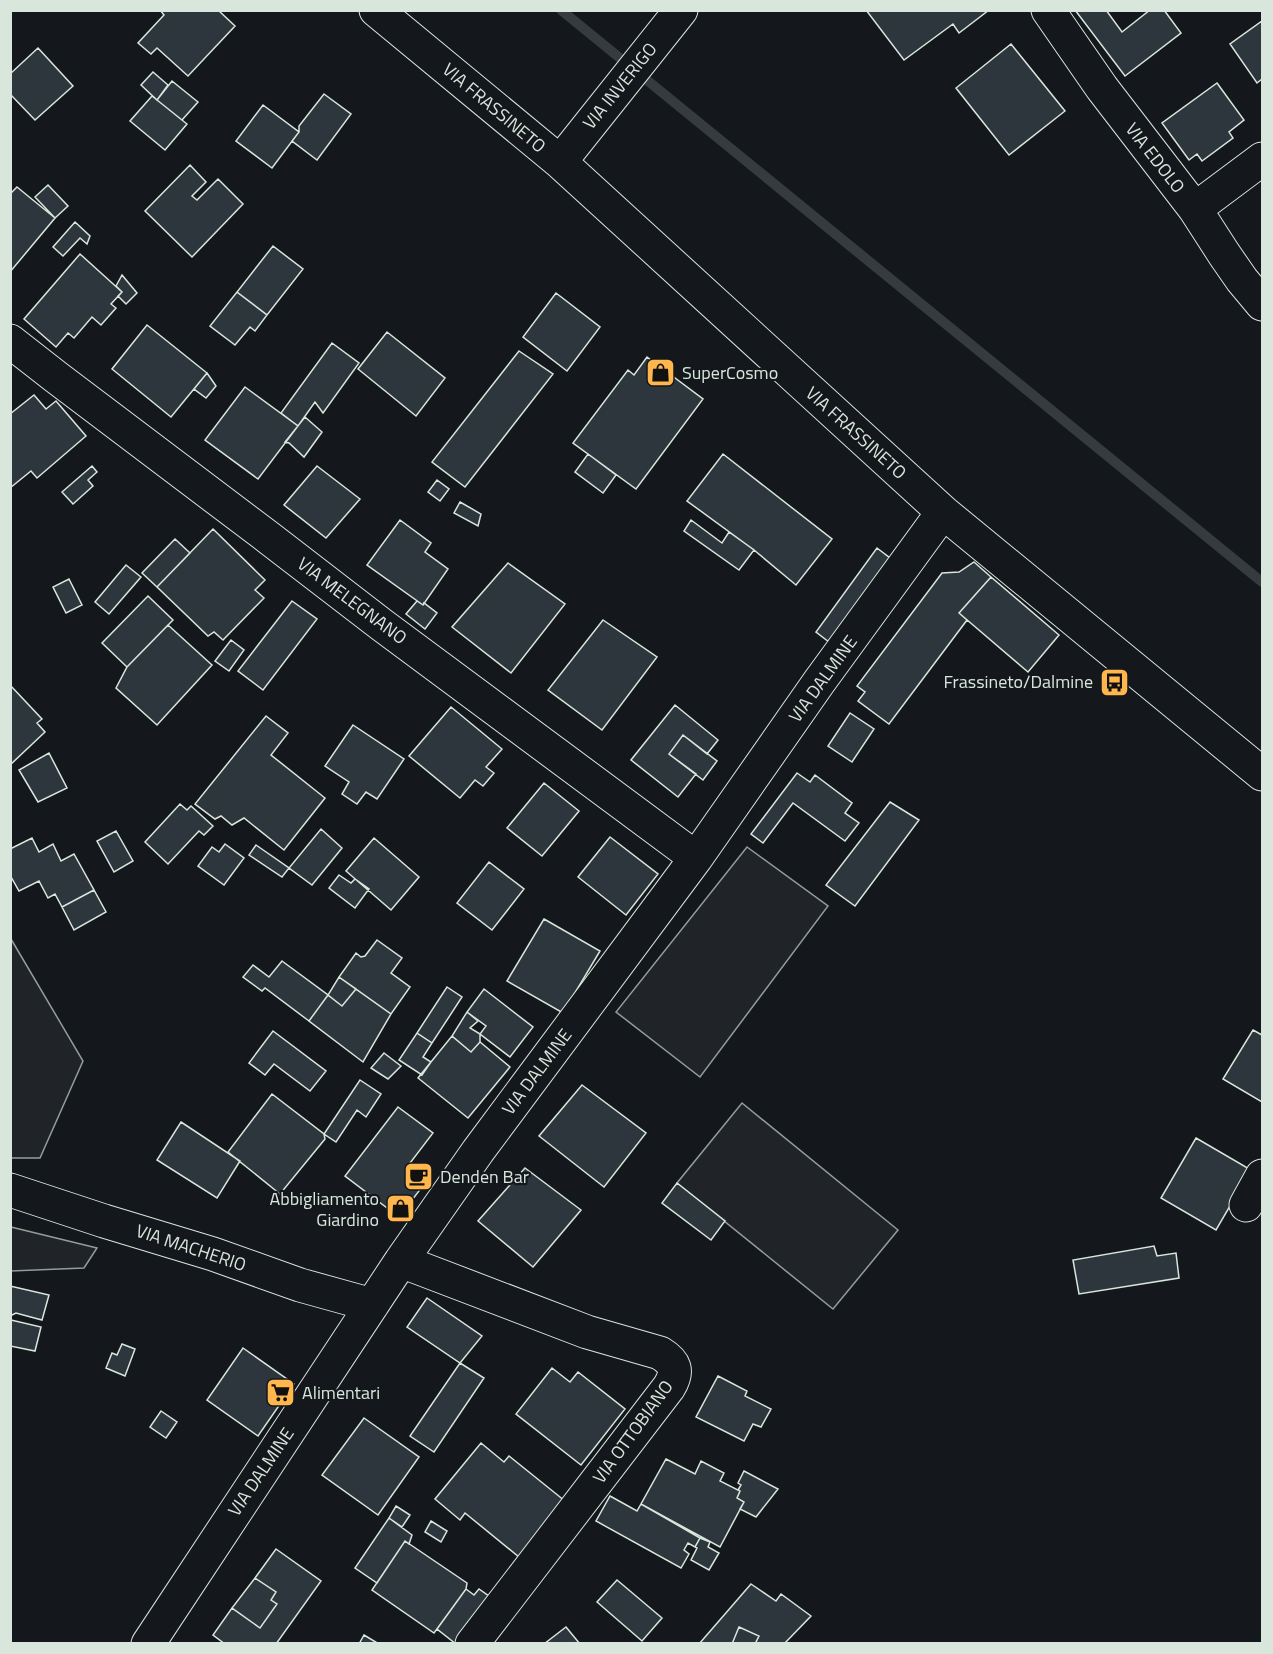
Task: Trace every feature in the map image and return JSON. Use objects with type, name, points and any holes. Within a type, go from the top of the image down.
[{"type":"street","name":"VIA FRASSINETO","points":[[376,10],[560,162],[943,512],[1263,774]]},
{"type":"street","name":"VIA INVERIGO","points":[[560,162],[681,10]]},
{"type":"street","name":"VIA EDOLO","points":[[1048,10],[1102,88],[1195,209],[1242,280],[1263,304]]},
{"type":"street","points":[[1195,209],[1263,159]]},
{"type":"street","name":"VIA MELEGNANO","points":[[10,341],[382,625],[696,858]]},
{"type":"street","name":"VIA DALMINE","points":[[148,1644],[401,1261],[478,1151],[696,858],[819,682],[943,512]]},
{"type":"street","points":[[1246,1205],[1263,1176]]},
{"type":"street","name":"VIA MACHERIO","points":[[10,1190],[213,1254],[300,1285],[372,1305]]},
{"type":"street","name":"VIA OTTOBIANO","points":[[401,1261],[586,1332],[660,1353],[673,1364],[675,1371],[674,1379],[669,1387],[472,1644]]},
{"type":"shaded area","points":[[747,847],[828,906],[700,1077],[616,1012]]},
{"type":"shaded area","points":[[11,939],[83,1061],[40,1158],[11,1158]]},
{"type":"shaded area","points":[[742,1103],[898,1230],[833,1309],[677,1183]]},
{"type":"shaded area","points":[[11,1227],[97,1248],[84,1268],[11,1271]]},
{"type":"building","points":[[160,10],[218,10],[235,26],[188,76],[157,48],[151,54],[138,43],[164,15]]},
{"type":"building","points":[[866,10],[989,10],[959,33],[953,24],[904,60]]},
{"type":"building","points":[[1075,10],[1106,10],[1122,32],[1150,10],[1164,10],[1181,33],[1125,76]]},
{"type":"building","points":[[1262,21],[1262,79],[1257,83],[1230,44]]},
{"type":"building","points":[[1011,44],[1065,111],[1009,155],[956,88]]},
{"type":"building","points":[[38,48],[73,86],[35,120],[10,94],[10,74]]},
{"type":"building","points":[[153,72],[168,85],[157,100],[141,85]]},
{"type":"building","points":[[172,81],[198,102],[182,120],[157,100]]},
{"type":"building","points":[[1217,83],[1244,120],[1229,132],[1233,138],[1202,161],[1197,154],[1189,160],[1162,123]]},
{"type":"building","points":[[324,94],[351,114],[317,160],[292,141],[299,132],[299,126]]},
{"type":"building","points":[[152,96],[187,124],[165,150],[130,121]]},
{"type":"building","points":[[263,105],[299,132],[272,168],[236,141]]},
{"type":"building","points":[[190,165],[206,182],[192,196],[197,200],[218,179],[243,204],[192,257],[145,211]]},
{"type":"building","points":[[48,185],[68,206],[55,218],[35,197]]},
{"type":"building","points":[[17,187],[55,218],[10,272],[10,194]]},
{"type":"building","points":[[75,222],[90,236],[87,244],[80,238],[63,256],[53,247]]},
{"type":"building","points":[[273,246],[303,269],[267,315],[237,292]]},
{"type":"building","points":[[80,254],[122,292],[111,304],[116,308],[101,325],[92,317],[74,338],[68,333],[56,347],[24,319]]},
{"type":"building","points":[[122,275],[137,293],[126,304],[118,296],[122,292],[116,286]]},
{"type":"building","points":[[237,292],[267,315],[255,331],[250,327],[235,345],[210,326]]},
{"type":"building","points":[[556,293],[600,327],[567,371],[523,337]]},
{"type":"building","points":[[147,325],[207,373],[171,417],[112,369]]},
{"type":"building","points":[[387,332],[445,378],[416,416],[358,369]]},
{"type":"building","points":[[332,343],[359,363],[323,413],[315,402],[298,426],[281,413]]},
{"type":"building","points":[[519,351],[553,374],[465,487],[432,462]]},
{"type":"building","points":[[647,357],[703,399],[636,489],[573,443],[628,370],[634,375]]},
{"type":"building","points":[[207,373],[216,386],[206,398],[194,389]]},
{"type":"building","points":[[245,387],[298,426],[258,479],[205,440]]},
{"type":"building","points":[[34,395],[46,409],[56,401],[86,436],[37,478],[31,471],[10,488],[10,414]]},
{"type":"building","points":[[305,417],[322,432],[304,457],[285,442]]},
{"type":"building","points":[[588,454],[616,475],[603,493],[575,472]]},
{"type":"building","points":[[723,454],[832,539],[796,585],[754,550],[687,501]]},
{"type":"building","points":[[92,466],[97,472],[88,480],[93,486],[73,504],[62,492]]},
{"type":"building","points":[[317,466],[360,499],[326,538],[284,505]]},
{"type":"building","points":[[437,480],[449,489],[440,501],[428,492]]},
{"type":"building","points":[[460,502],[481,514],[478,526],[454,513]]},
{"type":"building","points":[[400,520],[431,543],[425,552],[448,569],[423,605],[367,565]]},
{"type":"building","points":[[691,520],[722,543],[729,532],[754,550],[739,570],[684,531]]},
{"type":"building","points":[[213,529],[265,580],[255,590],[264,598],[223,640],[214,632],[208,636],[157,587]]},
{"type":"building","points":[[175,539],[190,553],[157,587],[142,573]]},
{"type":"building","points":[[877,548],[890,558],[829,642],[816,632]]},
{"type":"building","points":[[974,562],[991,577],[959,613],[967,620],[889,724],[858,701],[865,692],[857,686],[942,573],[959,572]]},
{"type":"building","points":[[508,563],[565,604],[511,673],[452,627]]},
{"type":"building","points":[[126,565],[141,577],[109,614],[95,602]]},
{"type":"building","points":[[991,577],[1059,635],[1028,672],[959,613]]},
{"type":"building","points":[[69,579],[82,605],[66,613],[53,587]]},
{"type":"building","points":[[148,596],[173,620],[127,667],[102,643]]},
{"type":"building","points":[[292,601],[317,619],[263,690],[238,671]]},
{"type":"building","points":[[417,601],[423,605],[424,603],[437,613],[425,629],[406,614]]},
{"type":"building","points":[[603,620],[657,657],[602,730],[548,690]]},
{"type":"building","points":[[168,625],[212,665],[157,725],[116,688],[127,667]]},
{"type":"building","points":[[231,640],[244,650],[229,671],[215,661]]},
{"type":"building","points":[[10,685],[42,719],[37,723],[45,732],[10,765]]},
{"type":"building","points":[[675,705],[718,740],[707,754],[683,735],[669,754],[696,774],[678,797],[631,760]]},
{"type":"building","points":[[451,707],[502,749],[486,767],[494,773],[483,786],[475,780],[460,798],[409,756]]},
{"type":"building","points":[[850,713],[874,729],[852,762],[828,746]]},
{"type":"building","points":[[266,716],[288,733],[271,755],[325,798],[284,850],[244,818],[232,825],[221,816],[215,819],[195,804]]},
{"type":"building","points":[[353,725],[404,759],[377,799],[366,792],[357,804],[342,794],[349,782],[325,766]]},
{"type":"building","points":[[683,735],[717,761],[703,780],[669,754]]},
{"type":"building","points":[[49,753],[67,788],[38,802],[19,770]]},
{"type":"building","points":[[797,773],[810,782],[815,775],[852,803],[845,813],[859,823],[845,841],[793,803],[763,843],[751,834]]},
{"type":"building","points":[[544,783],[579,811],[542,856],[507,828]]},
{"type":"building","points":[[890,802],[919,820],[855,906],[826,885]]},
{"type":"building","points":[[180,804],[187,810],[191,806],[213,826],[204,835],[199,831],[168,864],[145,842]]},
{"type":"building","points":[[321,829],[342,848],[312,885],[289,868]]},
{"type":"building","points":[[116,831],[133,861],[114,872],[97,841]]},
{"type":"building","points":[[610,837],[658,874],[626,915],[578,877]]},
{"type":"building","points":[[32,838],[39,852],[53,844],[61,861],[74,854],[94,890],[62,907],[55,894],[48,898],[39,881],[19,891],[10,875],[10,849]]},
{"type":"building","points":[[374,838],[419,877],[391,910],[346,871]]},
{"type":"building","points":[[225,844],[244,858],[224,885],[198,866],[212,847],[219,852]]},
{"type":"building","points":[[256,845],[289,868],[282,877],[249,855]]},
{"type":"building","points":[[489,862],[524,889],[492,930],[457,903]]},
{"type":"building","points":[[339,875],[351,883],[355,879],[369,889],[355,908],[329,888]]},
{"type":"building","points":[[94,890],[106,912],[74,930],[62,907]]},
{"type":"building","points":[[544,919],[600,951],[563,1013],[507,981]]},
{"type":"building","points":[[377,940],[402,958],[391,973],[410,987],[391,1014],[339,977],[356,953],[361,957],[365,956]]},
{"type":"building","points":[[282,961],[328,995],[309,1021],[265,988],[262,991],[243,977],[253,965],[269,977]]},
{"type":"building","points":[[339,977],[356,989],[342,1006],[328,995]]},
{"type":"building","points":[[447,987],[462,997],[432,1043],[417,1033]]},
{"type":"building","points":[[356,989],[391,1014],[363,1062],[309,1021],[328,995],[342,1006]]},
{"type":"building","points":[[484,989],[533,1027],[510,1057],[480,1034],[486,1026],[467,1012]]},
{"type":"building","points":[[467,1012],[478,1021],[470,1028],[480,1034],[480,1042],[471,1052],[452,1036]]},
{"type":"building","points":[[1253,1030],[1262,1035],[1262,1102],[1223,1079]]},
{"type":"building","points":[[273,1031],[326,1071],[310,1091],[274,1064],[265,1075],[249,1063]]},
{"type":"building","points":[[417,1033],[432,1043],[423,1057],[431,1062],[422,1075],[399,1060]]},
{"type":"building","points":[[452,1036],[471,1052],[480,1042],[510,1067],[468,1118],[418,1078]]},
{"type":"building","points":[[384,1053],[401,1066],[388,1079],[371,1068]]},
{"type":"building","points":[[360,1080],[381,1094],[366,1117],[357,1110],[336,1142],[324,1134]]},
{"type":"building","points":[[582,1085],[646,1133],[604,1187],[539,1136]]},
{"type":"building","points":[[272,1094],[324,1134],[325,1139],[280,1194],[228,1152]]},
{"type":"building","points":[[398,1107],[433,1133],[410,1163],[429,1178],[399,1217],[345,1176]]},
{"type":"building","points":[[181,1122],[240,1161],[217,1198],[157,1160]]},
{"type":"building","points":[[1196,1138],[1251,1170],[1216,1230],[1161,1198]]},
{"type":"building","points":[[525,1168],[581,1210],[533,1267],[478,1221]]},
{"type":"building","points":[[677,1183],[725,1221],[711,1240],[662,1203]]},
{"type":"building","points":[[1154,1246],[1157,1256],[1176,1253],[1179,1278],[1079,1294],[1073,1260]]},
{"type":"building","points":[[10,1286],[49,1295],[42,1320],[16,1313],[10,1316]]},
{"type":"building","points":[[427,1298],[482,1336],[460,1363],[407,1327]]},
{"type":"building","points":[[11,1320],[41,1327],[35,1351],[10,1346]]},
{"type":"building","points":[[122,1344],[135,1349],[125,1376],[106,1368],[112,1353],[117,1355]]},
{"type":"building","points":[[243,1348],[294,1384],[258,1436],[207,1400]]},
{"type":"building","points":[[460,1363],[484,1378],[434,1452],[410,1436]]},
{"type":"building","points":[[552,1368],[570,1382],[578,1372],[625,1409],[581,1465],[516,1414]]},
{"type":"building","points":[[718,1376],[747,1391],[745,1396],[771,1409],[761,1427],[753,1424],[744,1441],[696,1417]]},
{"type":"building","points":[[161,1411],[177,1422],[166,1438],[150,1427]]},
{"type":"building","points":[[364,1418],[419,1457],[378,1515],[322,1475]]},
{"type":"building","points":[[481,1443],[504,1462],[509,1456],[565,1501],[519,1557],[465,1513],[460,1520],[435,1499]]},
{"type":"building","points":[[666,1459],[695,1474],[701,1461],[724,1473],[720,1481],[740,1491],[737,1498],[744,1502],[720,1547],[641,1504]]},
{"type":"building","points":[[744,1471],[778,1489],[756,1517],[740,1509],[744,1502],[737,1498],[741,1485],[738,1483]]},
{"type":"building","points":[[610,1496],[637,1511],[641,1504],[700,1538],[695,1547],[688,1543],[684,1550],[689,1554],[681,1568],[596,1521]]},
{"type":"building","points":[[396,1506],[410,1515],[402,1527],[389,1518]]},
{"type":"building","points":[[389,1518],[412,1535],[409,1544],[405,1541],[377,1583],[355,1568]]},
{"type":"building","points":[[431,1521],[447,1531],[441,1542],[425,1532]]},
{"type":"building","points":[[700,1538],[710,1542],[708,1547],[719,1553],[709,1570],[691,1560]]},
{"type":"building","points":[[405,1541],[467,1583],[466,1589],[434,1633],[372,1590]]},
{"type":"building","points":[[276,1549],[321,1581],[276,1644],[225,1644],[213,1635],[232,1608],[260,1628],[277,1604],[271,1600],[276,1592],[255,1578]]},
{"type":"building","points":[[255,1578],[276,1592],[271,1600],[277,1604],[260,1628],[232,1608]]},
{"type":"building","points":[[617,1580],[662,1618],[642,1641],[597,1602]]},
{"type":"building","points":[[751,1584],[776,1601],[781,1594],[811,1616],[784,1644],[755,1644],[759,1636],[739,1627],[732,1644],[699,1644]]},
{"type":"building","points":[[466,1589],[474,1595],[479,1589],[493,1599],[456,1644],[437,1629]]},
{"type":"building","points":[[566,1627],[580,1644],[544,1644]]},
{"type":"building","points":[[739,1627],[759,1636],[755,1644],[732,1644]]},
{"type":"building","points":[[364,1635],[379,1644],[359,1644]]},
{"type":"waterway","points":[[561,10],[1262,582]]},
{"type":"place","name":"SuperCosmo","points":[[661,373]]},
{"type":"place","name":"Frassineto/Dalmine","points":[[1114,682]]},
{"type":"place","name":"Denden Bar","points":[[419,1177]]},
{"type":"place","name":"Abbigliamento Giardino","points":[[400,1209]]},
{"type":"place","name":"Alimentari","points":[[281,1393]]}]
